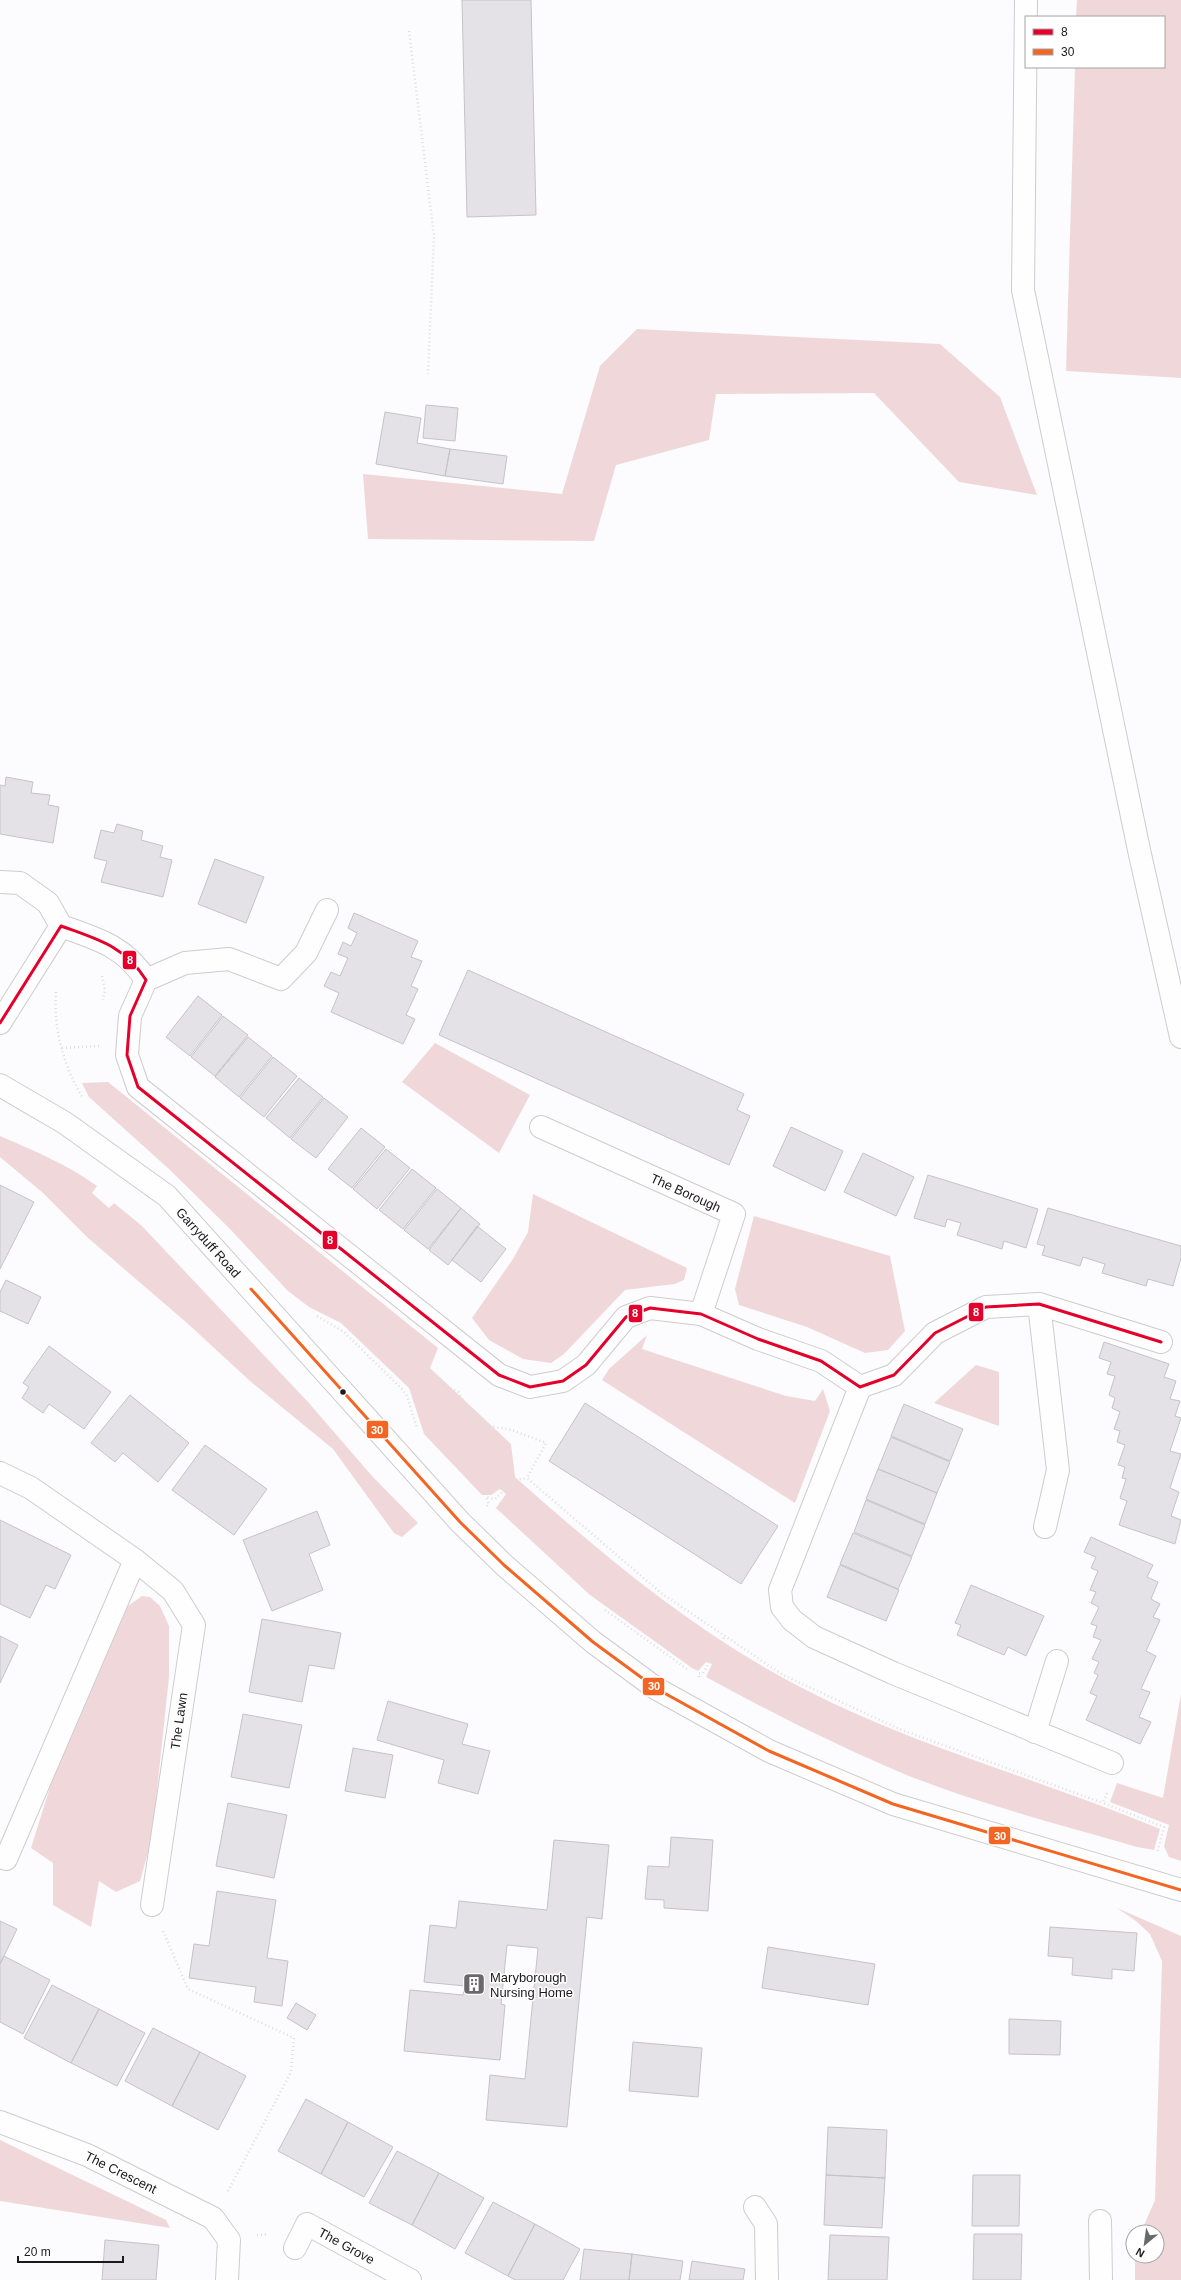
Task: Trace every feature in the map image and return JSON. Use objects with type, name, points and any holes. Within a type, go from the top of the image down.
[{"type":"street","points":[[1026,0],[1026,16]]},
{"type":"street","points":[[1025,68],[1023,290],[1139,850],[1181,1037]]},
{"type":"street","points":[[0,882],[20,883],[48,903],[61,926],[107,943],[137,964],[146,980]]},
{"type":"street","points":[[327,910],[306,953],[281,979],[229,959],[185,963],[146,980],[130,1016],[127,1055],[138,1087],[499,1375],[530,1386],[563,1381],[586,1365],[626,1317],[650,1308],[701,1314],[758,1339],[821,1361],[860,1387]]},
{"type":"street","points":[[0,1023],[61,926]]},
{"type":"street","name":"Garryduff Road","points":[[0,1085],[65,1123],[167,1196],[460,1522],[504,1565],[593,1642],[657,1689],[769,1751],[893,1804],[1181,1890]]},
{"type":"street","name":"The Borough","points":[[541,1127],[734,1214],[701,1314]]},
{"type":"street","points":[[1040,1304],[1058,1470],[1045,1527]]},
{"type":"street","points":[[1112,1763],[893,1673],[814,1638],[792,1620],[782,1607],[780,1590],[860,1387],[894,1374],[935,1333],[986,1307],[1040,1304],[1161,1342]]},
{"type":"street","name":"The Lawn","points":[[0,1473],[31,1488],[135,1560],[173,1591],[194,1625],[152,1905]]},
{"type":"street","points":[[6,1859],[135,1560]]},
{"type":"street","points":[[1035,1732],[1057,1661]]},
{"type":"street","name":"The Crescent","points":[[0,2122],[87,2155],[213,2218],[230,2240]]},
{"type":"street","points":[[755,2207],[766,2224],[767,2280]]},
{"type":"street","points":[[1100,2221],[1101,2280]]},
{"type":"street","name":"The Grove","points":[[295,2248],[307,2224],[410,2280]]},
{"type":"street","points":[[227,2280],[230,2240]]},
{"type":"path","points":[[409,31],[434,236],[428,374]]},
{"type":"path","points":[[99,972],[105,990],[101,1007]]},
{"type":"path","points":[[57,985],[56,1013],[62,1048],[76,1087],[86,1103]]},
{"type":"path","points":[[101,1038],[102,1051]]},
{"type":"path","points":[[62,1048],[102,1046]]},
{"type":"path","points":[[367,1310],[445,1386],[458,1392],[471,1413],[480,1422],[489,1426],[512,1430],[546,1443],[527,1478]]},
{"type":"path","points":[[312,1314],[344,1332],[402,1389],[407,1396],[419,1434]]},
{"type":"path","points":[[487,1506],[489,1504],[486,1496],[495,1499],[515,1480],[527,1478]]},
{"type":"path","points":[[527,1478],[661,1593],[783,1675],[899,1729],[1103,1803],[1164,1827],[1155,1859]]},
{"type":"path","points":[[482,1501],[493,1511]]},
{"type":"path","points":[[601,1607],[704,1681]]},
{"type":"path","points":[[699,1677],[699,1673],[703,1673],[726,1636]]},
{"type":"path","points":[[1103,1803],[1108,1791]]},
{"type":"path","points":[[152,1905],[188,1989],[294,2038],[291,2072],[213,2218]]},
{"type":"path","points":[[230,2240],[268,2234],[295,2248]]},
{"type":"shaded area","points":[[1077,0],[1181,0],[1181,378],[1066,371],[1075,68],[1165,68],[1165,16],[1076,16]]},
{"type":"shaded area","points":[[637,329],[940,344],[1000,397],[1037,495],[959,482],[874,393],[716,394],[709,440],[616,465],[594,541],[368,539],[363,474],[562,494],[600,366]]},
{"type":"shaded area","points":[[435,1043],[530,1095],[499,1153],[402,1082]]},
{"type":"shaded area","points":[[108,1082],[438,1348],[430,1368],[511,1444],[515,1477],[618,1565],[690,1620],[766,1668],[849,1711],[937,1747],[1116,1811],[1160,1829],[1154,1850],[1137,1847],[1080,1831],[965,1796],[909,1776],[857,1753],[706,1677],[712,1664],[706,1662],[698,1671],[692,1668],[590,1595],[496,1508],[506,1494],[500,1489],[491,1495],[482,1495],[424,1434],[409,1388],[341,1323],[309,1307],[288,1291],[230,1229],[170,1170],[89,1097],[82,1083]]},
{"type":"shaded area","points":[[0,1136],[50,1158],[86,1178],[97,1186],[92,1193],[109,1208],[114,1203],[142,1226],[308,1402],[372,1476],[418,1523],[402,1537],[394,1533],[333,1449],[250,1381],[187,1323],[87,1237],[43,1193],[0,1157]]},
{"type":"shaded area","points":[[533,1194],[687,1268],[684,1280],[675,1284],[625,1290],[564,1354],[551,1363],[523,1359],[489,1340],[472,1318],[513,1259],[528,1232]]},
{"type":"shaded area","points":[[754,1216],[890,1256],[905,1331],[888,1350],[865,1353],[807,1327],[739,1305],[735,1289]]},
{"type":"shaded area","points":[[647,1335],[642,1349],[786,1396],[815,1401],[823,1389],[830,1411],[795,1503],[602,1380],[609,1369]]},
{"type":"shaded area","points":[[976,1365],[999,1372],[999,1426],[934,1403]]},
{"type":"shaded area","points":[[142,1596],[150,1597],[160,1606],[169,1626],[169,1677],[152,1838],[140,1881],[116,1892],[99,1881],[91,1927],[53,1905],[53,1863],[31,1848],[51,1784],[128,1606]]},
{"type":"shaded area","points":[[1181,1694],[1181,1861],[1169,1857],[1164,1846],[1169,1825],[1110,1802],[1117,1783],[1163,1798]]},
{"type":"shaded area","points":[[1117,1908],[1181,1936],[1181,2280],[1135,2280],[1135,2264],[1165,2264],[1165,2224],[1144,2224],[1155,2200],[1162,1961],[1150,1934],[1136,1921]]},
{"type":"shaded area","points":[[0,2140],[166,2220],[170,2228],[0,2201]]},
{"type":"building","points":[[462,0],[531,0],[536,215],[467,217]]},
{"type":"building","points":[[426,405],[458,408],[455,441],[423,438]]},
{"type":"building","points":[[385,412],[421,418],[417,443],[450,449],[445,476],[376,464]]},
{"type":"building","points":[[450,449],[507,456],[503,484],[445,476]]},
{"type":"building","points":[[6,777],[33,782],[31,793],[50,795],[48,805],[59,807],[53,843],[0,834],[0,785],[5,786]]},
{"type":"building","points":[[117,824],[143,831],[141,840],[163,846],[160,857],[172,860],[163,897],[101,882],[107,861],[94,858],[101,830],[114,833]]},
{"type":"building","points":[[215,859],[264,877],[246,923],[198,904]]},
{"type":"building","points":[[354,913],[418,941],[411,957],[422,961],[411,986],[418,989],[406,1015],[415,1019],[403,1044],[331,1012],[339,993],[324,986],[331,972],[340,976],[348,958],[338,954],[343,942],[351,946],[357,933],[348,928]]},
{"type":"building","points":[[468,970],[744,1094],[737,1110],[750,1116],[729,1165],[439,1035]]},
{"type":"building","points":[[198,996],[222,1015],[190,1056],[166,1037]]},
{"type":"building","points":[[223,1016],[248,1035],[215,1076],[191,1057]]},
{"type":"building","points":[[248,1037],[272,1056],[239,1097],[215,1077]]},
{"type":"building","points":[[273,1057],[297,1076],[264,1117],[240,1098]]},
{"type":"building","points":[[299,1078],[323,1097],[290,1138],[266,1118]]},
{"type":"building","points":[[324,1098],[348,1117],[316,1158],[291,1139]]},
{"type":"building","points":[[791,1127],[843,1151],[825,1191],[773,1166]]},
{"type":"building","points":[[361,1128],[385,1147],[352,1188],[328,1169]]},
{"type":"building","points":[[386,1149],[410,1168],[377,1209],[353,1189]]},
{"type":"building","points":[[863,1153],[914,1177],[896,1216],[844,1192]]},
{"type":"building","points":[[412,1169],[436,1188],[403,1229],[379,1210]]},
{"type":"building","points":[[928,1175],[1038,1209],[1026,1248],[1004,1241],[1002,1249],[957,1235],[961,1223],[947,1219],[945,1227],[914,1218]]},
{"type":"building","points":[[0,1185],[34,1202],[0,1269]]},
{"type":"building","points":[[437,1189],[461,1208],[428,1249],[404,1230]]},
{"type":"building","points":[[461,1208],[480,1224],[448,1265],[429,1250]]},
{"type":"building","points":[[1048,1208],[1181,1246],[1181,1258],[1173,1286],[1148,1279],[1146,1286],[1102,1273],[1105,1264],[1083,1257],[1080,1266],[1042,1255],[1045,1246],[1037,1244]]},
{"type":"building","points":[[477,1226],[506,1249],[481,1282],[452,1260]]},
{"type":"building","points":[[6,1280],[41,1297],[28,1324],[0,1311],[0,1292]]},
{"type":"building","points":[[1104,1342],[1169,1364],[1164,1377],[1176,1381],[1170,1399],[1180,1401],[1175,1416],[1181,1418],[1170,1451],[1181,1454],[1170,1488],[1179,1492],[1171,1516],[1181,1520],[1175,1544],[1119,1525],[1127,1501],[1120,1498],[1126,1479],[1122,1478],[1125,1467],[1118,1465],[1125,1445],[1117,1442],[1120,1431],[1114,1429],[1120,1412],[1112,1408],[1115,1398],[1109,1395],[1115,1376],[1107,1374],[1111,1362],[1099,1358]]},
{"type":"building","points":[[49,1346],[111,1392],[84,1429],[49,1404],[43,1413],[22,1398],[29,1387],[23,1383]]},
{"type":"building","points":[[130,1395],[189,1443],[158,1482],[123,1453],[115,1462],[91,1443]]},
{"type":"building","points":[[585,1403],[778,1526],[741,1584],[549,1461]]},
{"type":"building","points":[[904,1404],[963,1429],[950,1461],[891,1436]]},
{"type":"building","points":[[891,1437],[950,1462],[937,1493],[878,1469]]},
{"type":"building","points":[[205,1445],[267,1489],[234,1535],[172,1490]]},
{"type":"building","points":[[878,1469],[937,1493],[925,1524],[866,1499]]},
{"type":"building","points":[[866,1500],[925,1525],[912,1556],[854,1532]]},
{"type":"building","points":[[317,1511],[330,1545],[309,1554],[323,1590],[272,1611],[243,1540]]},
{"type":"building","points":[[0,1520],[71,1555],[55,1589],[46,1585],[30,1618],[0,1604]]},
{"type":"building","points":[[853,1533],[912,1557],[898,1589],[840,1564]]},
{"type":"building","points":[[1091,1537],[1153,1565],[1147,1577],[1158,1582],[1151,1599],[1160,1604],[1153,1617],[1160,1620],[1146,1651],[1156,1656],[1141,1689],[1150,1692],[1139,1717],[1151,1722],[1140,1744],[1086,1720],[1097,1696],[1090,1693],[1098,1675],[1094,1673],[1099,1662],[1092,1659],[1101,1640],[1093,1637],[1097,1626],[1091,1624],[1099,1607],[1091,1603],[1096,1592],[1090,1590],[1098,1571],[1091,1568],[1096,1557],[1084,1552]]},
{"type":"building","points":[[840,1565],[899,1590],[886,1621],[827,1597]]},
{"type":"building","points":[[971,1585],[1044,1616],[1026,1656],[1008,1647],[1004,1655],[957,1635],[961,1625],[955,1623]]},
{"type":"building","points":[[262,1619],[341,1633],[334,1669],[309,1665],[302,1702],[249,1692]]},
{"type":"building","points":[[0,1636],[18,1645],[0,1683]]},
{"type":"building","points":[[388,1701],[468,1724],[462,1744],[490,1751],[478,1794],[438,1783],[444,1760],[377,1740]]},
{"type":"building","points":[[243,1714],[302,1725],[289,1788],[231,1777]]},
{"type":"building","points":[[353,1748],[393,1755],[385,1798],[345,1791]]},
{"type":"building","points":[[228,1803],[287,1815],[274,1878],[216,1866]]},
{"type":"building","points":[[671,1837],[713,1840],[708,1911],[664,1908],[664,1900],[645,1899],[648,1866],[669,1867]]},
{"type":"building","name":"Maryborough Nursing Home","points":[[554,1840],[609,1845],[602,1919],[587,1917],[567,2127],[486,2120],[490,2075],[525,2079],[538,1948],[507,1945],[501,2004],[505,2005],[500,2060],[404,2051],[410,1990],[463,1995],[465,1986],[424,1982],[430,1925],[456,1928],[459,1901],[547,1910]]},
{"type":"building","points":[[217,1891],[276,1900],[267,1958],[288,1961],[282,2006],[254,2002],[256,1987],[189,1978],[194,1944],[209,1946]]},
{"type":"building","points":[[0,1921],[17,1929],[0,1964]]},
{"type":"building","points":[[1050,1927],[1137,1933],[1134,1971],[1112,1969],[1112,1979],[1072,1975],[1073,1958],[1048,1956]]},
{"type":"building","points":[[768,1947],[875,1964],[868,2005],[762,1988]]},
{"type":"building","points":[[4,1956],[50,1980],[23,2034],[0,2022],[0,1964]]},
{"type":"building","points":[[52,1985],[99,2009],[71,2063],[24,2038]]},
{"type":"building","points":[[296,2003],[316,2015],[307,2030],[287,2018]]},
{"type":"building","points":[[99,2009],[145,2033],[117,2086],[71,2063]]},
{"type":"building","points":[[1009,2019],[1061,2021],[1060,2055],[1009,2054]]},
{"type":"building","points":[[153,2028],[200,2052],[172,2106],[125,2081]]},
{"type":"building","points":[[633,2042],[702,2048],[698,2097],[629,2091]]},
{"type":"building","points":[[200,2052],[246,2076],[218,2130],[172,2106]]},
{"type":"building","points":[[306,2099],[348,2122],[321,2174],[278,2151]]},
{"type":"building","points":[[348,2122],[393,2147],[364,2197],[321,2174]]},
{"type":"building","points":[[828,2127],[887,2130],[885,2178],[826,2175]]},
{"type":"building","points":[[397,2151],[439,2173],[412,2225],[369,2203]]},
{"type":"building","points":[[439,2173],[484,2198],[455,2249],[412,2225]]},
{"type":"building","points":[[826,2175],[885,2178],[882,2228],[824,2225]]},
{"type":"building","points":[[973,2175],[1020,2175],[1019,2226],[972,2226]]},
{"type":"building","points":[[493,2202],[535,2224],[508,2276],[465,2253]]},
{"type":"building","points":[[535,2224],[580,2249],[563,2280],[515,2280],[508,2276]]},
{"type":"building","points":[[974,2234],[1022,2234],[1021,2280],[973,2280]]},
{"type":"building","points":[[830,2235],[889,2237],[887,2280],[828,2280]]},
{"type":"building","points":[[105,2240],[159,2245],[156,2280],[102,2280]]},
{"type":"building","points":[[584,2249],[632,2254],[629,2280],[580,2280]]},
{"type":"building","points":[[632,2254],[683,2261],[680,2280],[629,2280]]},
{"type":"building","points":[[692,2261],[745,2269],[743,2280],[689,2280]]},
{"type":"transit line","name":"8","points":[[0,1023],[61,926],[87,935],[119,951],[138,968],[146,980],[130,1016],[127,1055],[138,1087],[499,1375],[530,1387],[563,1381],[586,1365],[626,1317],[650,1308],[701,1314],[758,1339],[821,1361],[860,1387],[894,1375],[935,1333],[986,1307],[1039,1304],[1161,1342]]},
{"type":"transit line","name":"30","points":[[251,1289],[460,1522],[504,1565],[593,1642],[657,1689],[769,1751],[893,1804],[1181,1890]]},
{"type":"place","name":"Maryborough Nursing Home","points":[[474,1984]]}]
